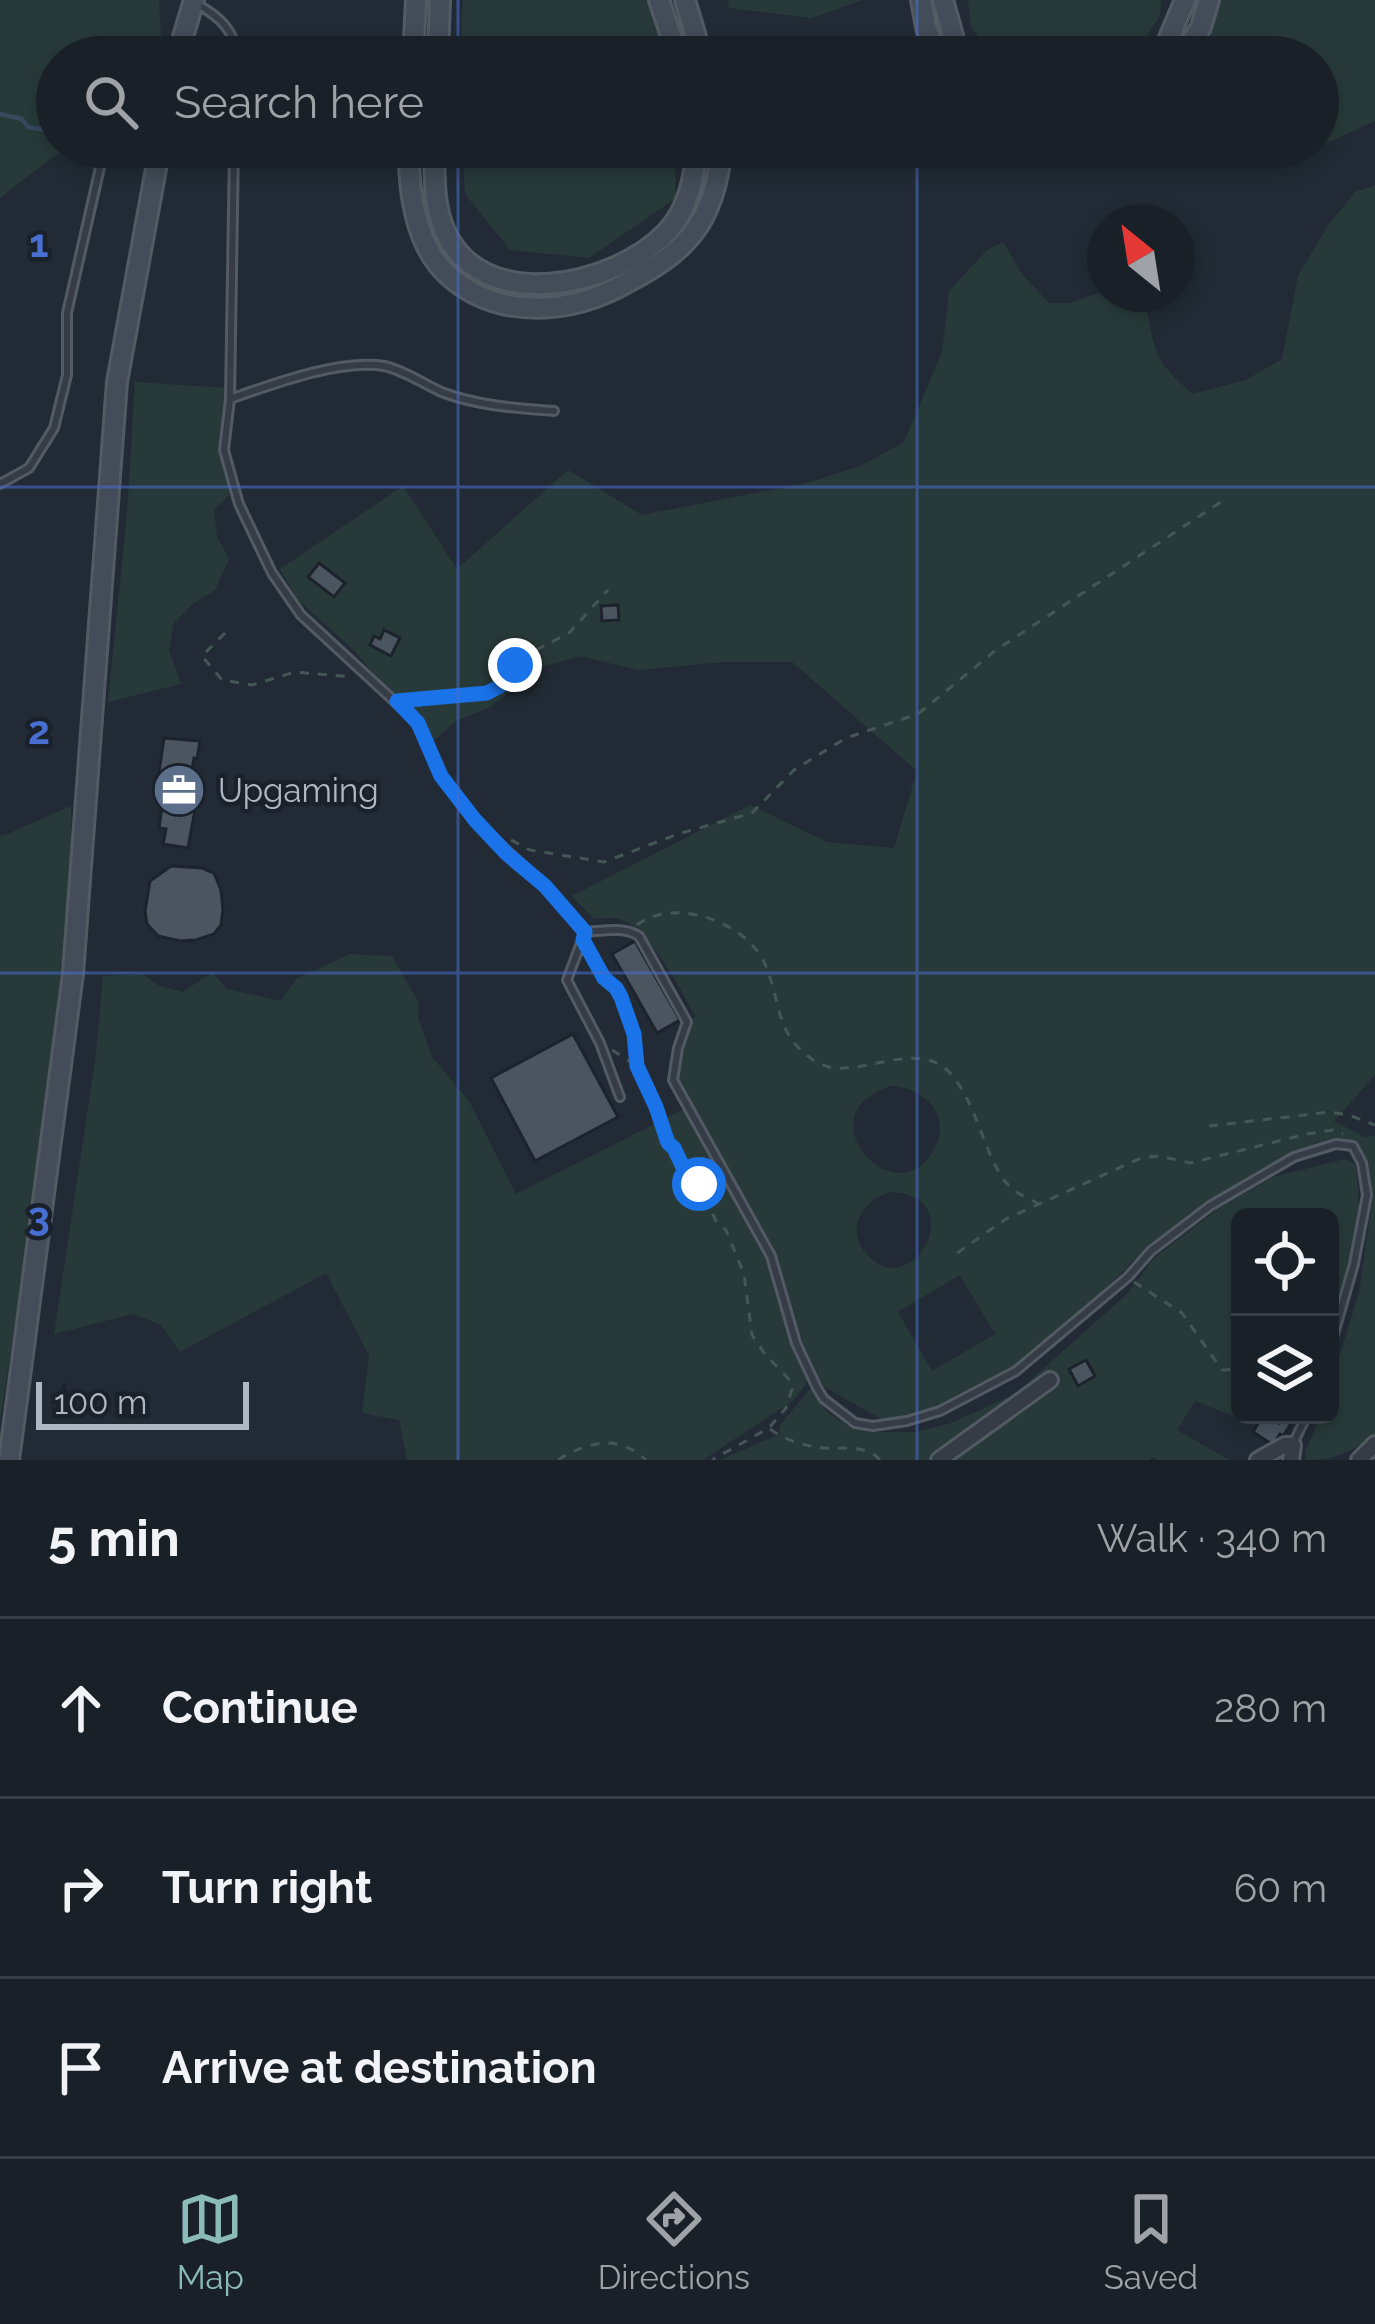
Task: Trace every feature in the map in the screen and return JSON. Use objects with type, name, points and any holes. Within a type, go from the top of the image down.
[{"type":"main road","points":[[414,36],[416,0]]},
{"type":"main road","points":[[438,36],[440,0]]},
{"type":"main road","points":[[659,0],[671,36]]},
{"type":"main road","points":[[685,0],[696,36]]},
{"type":"main road","points":[[921,0],[929,36]]},
{"type":"main road","points":[[943,0],[953,36]]},
{"type":"main road","points":[[1170,36],[1185,0]]},
{"type":"main road","points":[[1196,36],[1209,0]]},
{"type":"main road","points":[[182,36],[190,1]]},
{"type":"main road","points":[[8,1460],[73,974],[117,382],[156,168]]},
{"type":"main road","points":[[411,168],[414,212],[449,276],[511,306],[545,309],[576,305],[659,265],[694,232],[716,186],[719,168]]},
{"type":"main road","points":[[434,168],[435,202],[445,232],[467,261],[493,275],[526,284],[572,283],[618,267],[645,251],[669,230],[689,198],[694,168]]},
{"type":"street","points":[[939,1460],[1050,1380]]},
{"type":"street","points":[[1359,1460],[1375,1444]]},
{"type":"street","points":[[1258,1460],[1286,1445],[1292,1452]]},
{"type":"lane","points":[[190,1],[212,13],[231,36]]},
{"type":"lane","points":[[0,484],[29,469],[54,428],[67,376],[67,313],[100,168]]},
{"type":"lane","points":[[234,168],[230,399],[224,450],[239,504],[272,573],[301,615],[418,723],[441,776],[475,820],[545,886],[584,936]]},
{"type":"lane","points":[[230,399],[336,368],[386,366],[482,405],[554,411]]},
{"type":"lane","points":[[584,936],[632,931],[639,936],[687,1022],[673,1080],[771,1256],[796,1343],[817,1388],[824,1400],[856,1423],[873,1426],[940,1412],[1016,1371],[1128,1277],[1151,1251],[1210,1206],[1294,1157],[1336,1144],[1353,1146],[1362,1163],[1367,1195],[1339,1316]]},
{"type":"lane","points":[[584,936],[567,980],[600,1043],[620,1097]]},
{"type":"lane","points":[[1292,1452],[1303,1424]]},
{"type":"path","points":[[512,840],[530,850],[604,862],[752,813],[794,770],[846,738],[918,714],[996,650],[1227,498]]},
{"type":"path","points":[[397,701],[487,693],[500,686],[528,654],[569,633],[608,590]]},
{"type":"path","points":[[225,633],[202,656],[222,680],[252,685],[295,672],[321,672],[374,683]]},
{"type":"path","points":[[632,931],[650,917],[689,912],[722,923],[756,950],[787,1032],[821,1064],[835,1068],[910,1059],[931,1060],[946,1069],[971,1103],[999,1174],[1014,1191],[1039,1204]]},
{"type":"path","points":[[584,936],[604,978],[621,997],[634,1034],[637,1066],[668,1143],[727,1231],[744,1274],[752,1335],[788,1378],[791,1389],[786,1408],[769,1428],[712,1460]]},
{"type":"path","points":[[600,1043],[637,1066]]},
{"type":"path","points":[[1209,1126],[1330,1112],[1375,1124]]},
{"type":"path","points":[[957,1253],[1006,1219],[1141,1158],[1159,1156],[1190,1163],[1333,1130],[1353,1138],[1362,1163]]},
{"type":"path","points":[[1128,1277],[1183,1313],[1222,1370],[1231,1370]]},
{"type":"path","points":[[769,1428],[818,1448],[867,1449],[880,1460]]},
{"type":"path","points":[[558,1460],[609,1442],[624,1443],[646,1460]]},
{"type":"green space","points":[[0,0],[159,0],[161,36],[36,36],[38,168],[0,198]]},
{"type":"green space","points":[[463,0],[653,0],[661,36],[461,36]]},
{"type":"green space","points":[[728,0],[863,0],[811,18],[729,8]]},
{"type":"green space","points":[[968,0],[1161,0],[1160,16],[1146,36],[979,36],[971,27]]},
{"type":"green space","points":[[1216,0],[1375,0],[1375,121],[1339,137],[1339,36],[1210,36]]},
{"type":"green space","points":[[463,168],[675,168],[676,198],[589,258],[510,250],[465,194]]},
{"type":"green space","points":[[1375,185],[1375,1075],[1334,1121],[1365,1137],[1375,1136],[1375,1434],[1343,1454],[1306,1460],[1317,1424],[1339,1424],[1339,1356],[1359,1293],[1373,1195],[1367,1161],[1352,1151],[1333,1148],[1291,1157],[1206,1205],[1134,1260],[1019,1375],[942,1416],[881,1419],[823,1386],[800,1336],[774,1254],[669,1063],[695,1016],[671,974],[638,931],[614,918],[594,919],[572,896],[750,805],[827,842],[894,848],[917,771],[792,662],[638,670],[580,656],[545,666],[488,708],[456,721],[430,744],[355,651],[297,599],[280,569],[403,486],[457,569],[568,470],[642,515],[807,483],[860,466],[904,442],[942,352],[949,291],[987,250],[1003,242],[1022,274],[1049,303],[1087,297],[1087,312],[1147,312],[1159,357],[1192,394],[1246,380],[1282,359],[1298,276],[1355,192]],"holes":[[[890,1086],[924,1098],[938,1115],[940,1126],[933,1151],[917,1168],[898,1173],[879,1167],[864,1154],[855,1137],[854,1118],[865,1100]],[[889,1192],[915,1197],[928,1210],[931,1227],[915,1259],[900,1267],[882,1266],[865,1252],[857,1234],[865,1209]],[[960,1275],[995,1334],[932,1371],[898,1312]]]},
{"type":"green space","points":[[135,382],[227,388],[230,494],[214,510],[217,537],[229,559],[215,590],[174,623],[169,650],[181,684],[108,702],[127,513]]},
{"type":"green space","points":[[71,806],[59,1016],[0,1421],[0,835]]},
{"type":"green space","points":[[350,954],[392,956],[419,1003],[418,1018],[432,1057],[469,1101],[516,1194],[684,1109],[766,1260],[794,1347],[810,1378],[794,1400],[703,1460],[407,1460],[399,1420],[362,1413],[369,1355],[326,1273],[180,1352],[161,1325],[133,1314],[54,1334],[96,1054],[103,976],[142,974],[160,986],[183,992],[212,972],[227,989],[281,1001],[296,979]]},
{"type":"green space","points":[[1345,1159],[1355,1164],[1357,1236],[1339,1317],[1339,1208],[1231,1208],[1231,1415],[1195,1401],[1177,1430],[1229,1460],[950,1460],[961,1437],[927,1460],[720,1460],[778,1435],[781,1424],[810,1389],[827,1412],[851,1428],[872,1432],[916,1432],[951,1423],[1015,1394],[1127,1294],[1154,1258],[1217,1210],[1273,1177]]},
{"type":"building","points":[[319,563],[345,583],[334,597],[308,577]]},
{"type":"building","points":[[618,605],[619,620],[602,621],[601,606]]},
{"type":"building","points":[[384,630],[400,638],[391,656],[370,645]]},
{"type":"building","points":[[164,738],[200,741],[189,787],[199,788],[188,848],[163,844],[166,829],[159,828],[163,799],[155,798]]},
{"type":"building","points":[[171,866],[214,873],[223,910],[214,934],[180,941],[158,936],[147,924],[150,881]]},
{"type":"building","points":[[635,941],[680,1020],[657,1033],[612,954]]},
{"type":"building","points":[[573,1034],[618,1117],[535,1161],[491,1078]]},
{"type":"building","points":[[1086,1360],[1095,1376],[1078,1386],[1069,1369]]},
{"type":"building","points":[[1258,1424],[1291,1424],[1273,1445],[1253,1432]]},
{"type":"waterway","points":[[0,114],[36,128]]},
{"type":"place","name":"Upgaming","points":[[179,790]]},
{"type":"route","points":[[515,665],[500,686],[487,693],[397,701],[418,723],[441,776],[475,820],[545,886],[585,932],[583,940],[595,964],[621,997],[634,1034],[637,1066],[668,1143],[688,1178],[699,1184]]}]
